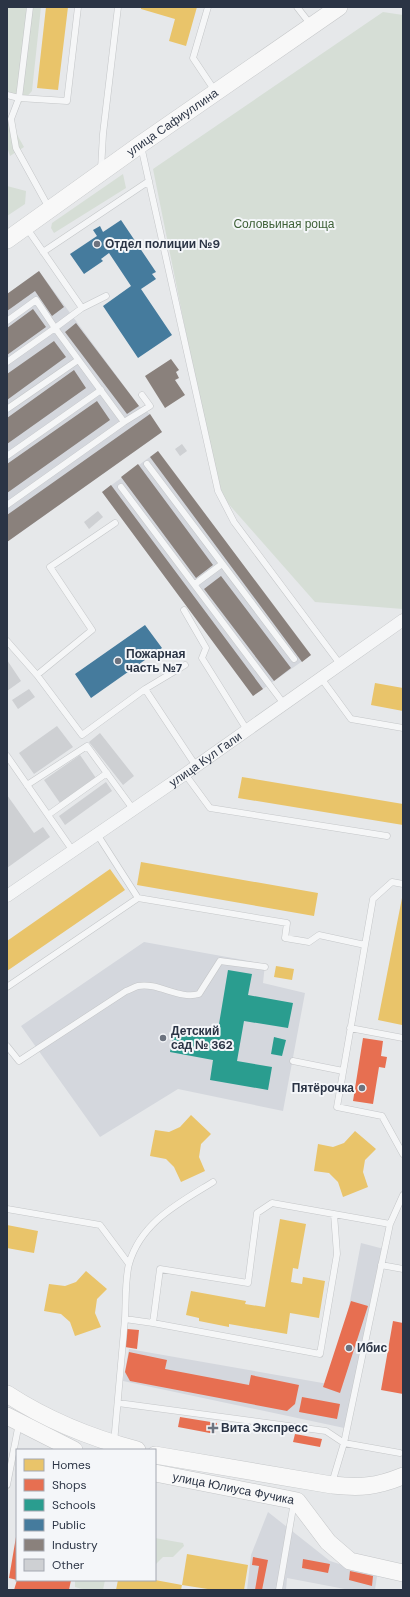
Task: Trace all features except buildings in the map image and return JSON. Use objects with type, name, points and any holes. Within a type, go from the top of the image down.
[{"type":"main road","name":"улица Сафиуллина","points":[[7,240],[100,175],[141,144],[339,7]]},
{"type":"main road","points":[[7,1394],[52,1420],[114,1444],[133,1449]]},
{"type":"main road","points":[[13,1420],[72,1449]]},
{"type":"main road","name":"улица Юлиуса Фучика","points":[[156,1455],[332,1485],[358,1488],[371,1486],[403,1476]]},
{"type":"main road","name":"улица Юлиуса Фучика","points":[[156,1473],[294,1500],[301,1505],[328,1542],[350,1561],[403,1573]]},
{"type":"main road","points":[[294,1500],[296,1497],[328,1490],[332,1485]]},
{"type":"street","name":"улица Кул Гали","points":[[7,896],[185,774],[403,620]]},
{"type":"lane","points":[[30,7],[18,98],[10,120],[16,148],[50,210]]},
{"type":"lane","points":[[7,95],[18,98],[67,102],[78,7]]},
{"type":"lane","points":[[100,175],[103,134],[118,7]]},
{"type":"lane","points":[[208,7],[193,58],[216,92]]},
{"type":"lane","points":[[297,7],[312,26]]},
{"type":"lane","points":[[141,144],[218,491],[234,522],[340,664]]},
{"type":"lane","points":[[43,252],[149,181]]},
{"type":"lane","points":[[26,227],[82,308]]},
{"type":"lane","points":[[7,362],[82,308],[106,296]]},
{"type":"lane","points":[[7,320],[36,300],[124,422]]},
{"type":"lane","points":[[7,409],[78,360]]},
{"type":"lane","points":[[7,456],[101,390]]},
{"type":"lane","points":[[7,505],[124,422],[150,406],[142,395]]},
{"type":"lane","points":[[147,464],[294,659]]},
{"type":"lane","points":[[121,487],[284,704]]},
{"type":"lane","points":[[37,675],[92,630],[50,567],[115,523]]},
{"type":"lane","points":[[195,584],[222,564]]},
{"type":"lane","points":[[184,610],[206,648],[202,658],[247,730]]},
{"type":"lane","points":[[7,641],[37,675],[82,735],[145,689],[185,665]]},
{"type":"lane","points":[[320,678],[351,719],[403,728]]},
{"type":"lane","points":[[145,689],[196,766]]},
{"type":"lane","points":[[27,784],[87,746],[133,809]]},
{"type":"lane","points":[[7,756],[72,851]]},
{"type":"lane","points":[[48,815],[107,773]]},
{"type":"lane","points":[[185,774],[210,808],[387,836]]},
{"type":"lane","points":[[97,834],[138,898]]},
{"type":"lane","points":[[403,884],[392,882],[373,898],[337,1107],[382,1116],[403,1154]]},
{"type":"lane","points":[[7,987],[138,898],[287,923],[285,938],[309,942],[319,935],[365,945]]},
{"type":"lane","points":[[7,1046],[19,1061],[126,991],[139,986],[153,987],[192,996],[199,994],[220,962],[265,967]]},
{"type":"lane","points":[[350,1028],[403,1038]]},
{"type":"lane","points":[[293,1061],[343,1071]]},
{"type":"lane","points":[[114,1444],[129,1264],[141,1236],[164,1212],[213,1182]]},
{"type":"lane","points":[[332,1485],[344,1443],[390,1224],[403,1195]]},
{"type":"lane","points":[[153,1322],[160,1269],[248,1283],[258,1213],[272,1203],[390,1224]]},
{"type":"lane","points":[[7,1209],[100,1225],[129,1264]]},
{"type":"lane","points":[[125,1319],[153,1322],[320,1354],[337,1254],[334,1214]]},
{"type":"lane","points":[[381,1265],[403,1269]]},
{"type":"lane","points":[[118,1403],[326,1431],[344,1443],[400,1453]]},
{"type":"lane","points":[[7,1484],[13,1420]]},
{"type":"lane","points":[[279,1590],[294,1500]]},
{"type":"shaded area","points":[[39,271],[139,406],[150,414],[162,432],[7,542],[7,294]]},
{"type":"shaded area","points":[[158,451],[311,655],[253,696],[102,492]]},
{"type":"shaded area","name":"Детский сад № 362","points":[[144,942],[265,964],[263,983],[305,993],[283,1111],[178,1089],[100,1137],[21,1026]]},
{"type":"shaded area","points":[[361,1243],[384,1249],[349,1429],[123,1381],[129,1349],[334,1385]]},
{"type":"shaded area","points":[[268,1512],[330,1561],[377,1576],[375,1590],[350,1590],[287,1578],[286,1590],[247,1590],[251,1555]]},
{"type":"green space","points":[[7,7],[41,7],[32,91],[21,103],[7,97]]},
{"type":"green space","name":"Соловьиная роща","points":[[383,12],[403,15],[403,609],[315,602],[218,492],[153,169]]},
{"type":"green space","points":[[7,117],[24,147],[10,156],[7,147]]},
{"type":"green space","points":[[123,174],[126,188],[54,233],[51,228],[52,223]]},
{"type":"green space","points":[[7,186],[26,191],[25,204],[7,216]]},
{"type":"green space","points":[[156,1538],[183,1543],[184,1546],[173,1557],[163,1557],[156,1564]]},
{"type":"green space","points":[[75,1581],[105,1581],[103,1590],[85,1590],[75,1587]]},
{"type":"place","name":"Отдел полиции №9","points":[[97,244]]},
{"type":"place","name":"Пожарная часть №7","points":[[118,661]]},
{"type":"place","name":"Детский сад № 362","points":[[163,1038]]},
{"type":"place","name":"Пятёрочка","points":[[362,1088]]},
{"type":"place","name":"Ибис","points":[[349,1348]]},
{"type":"place","name":"Вита Экспресс","points":[[213,1428]]}]
